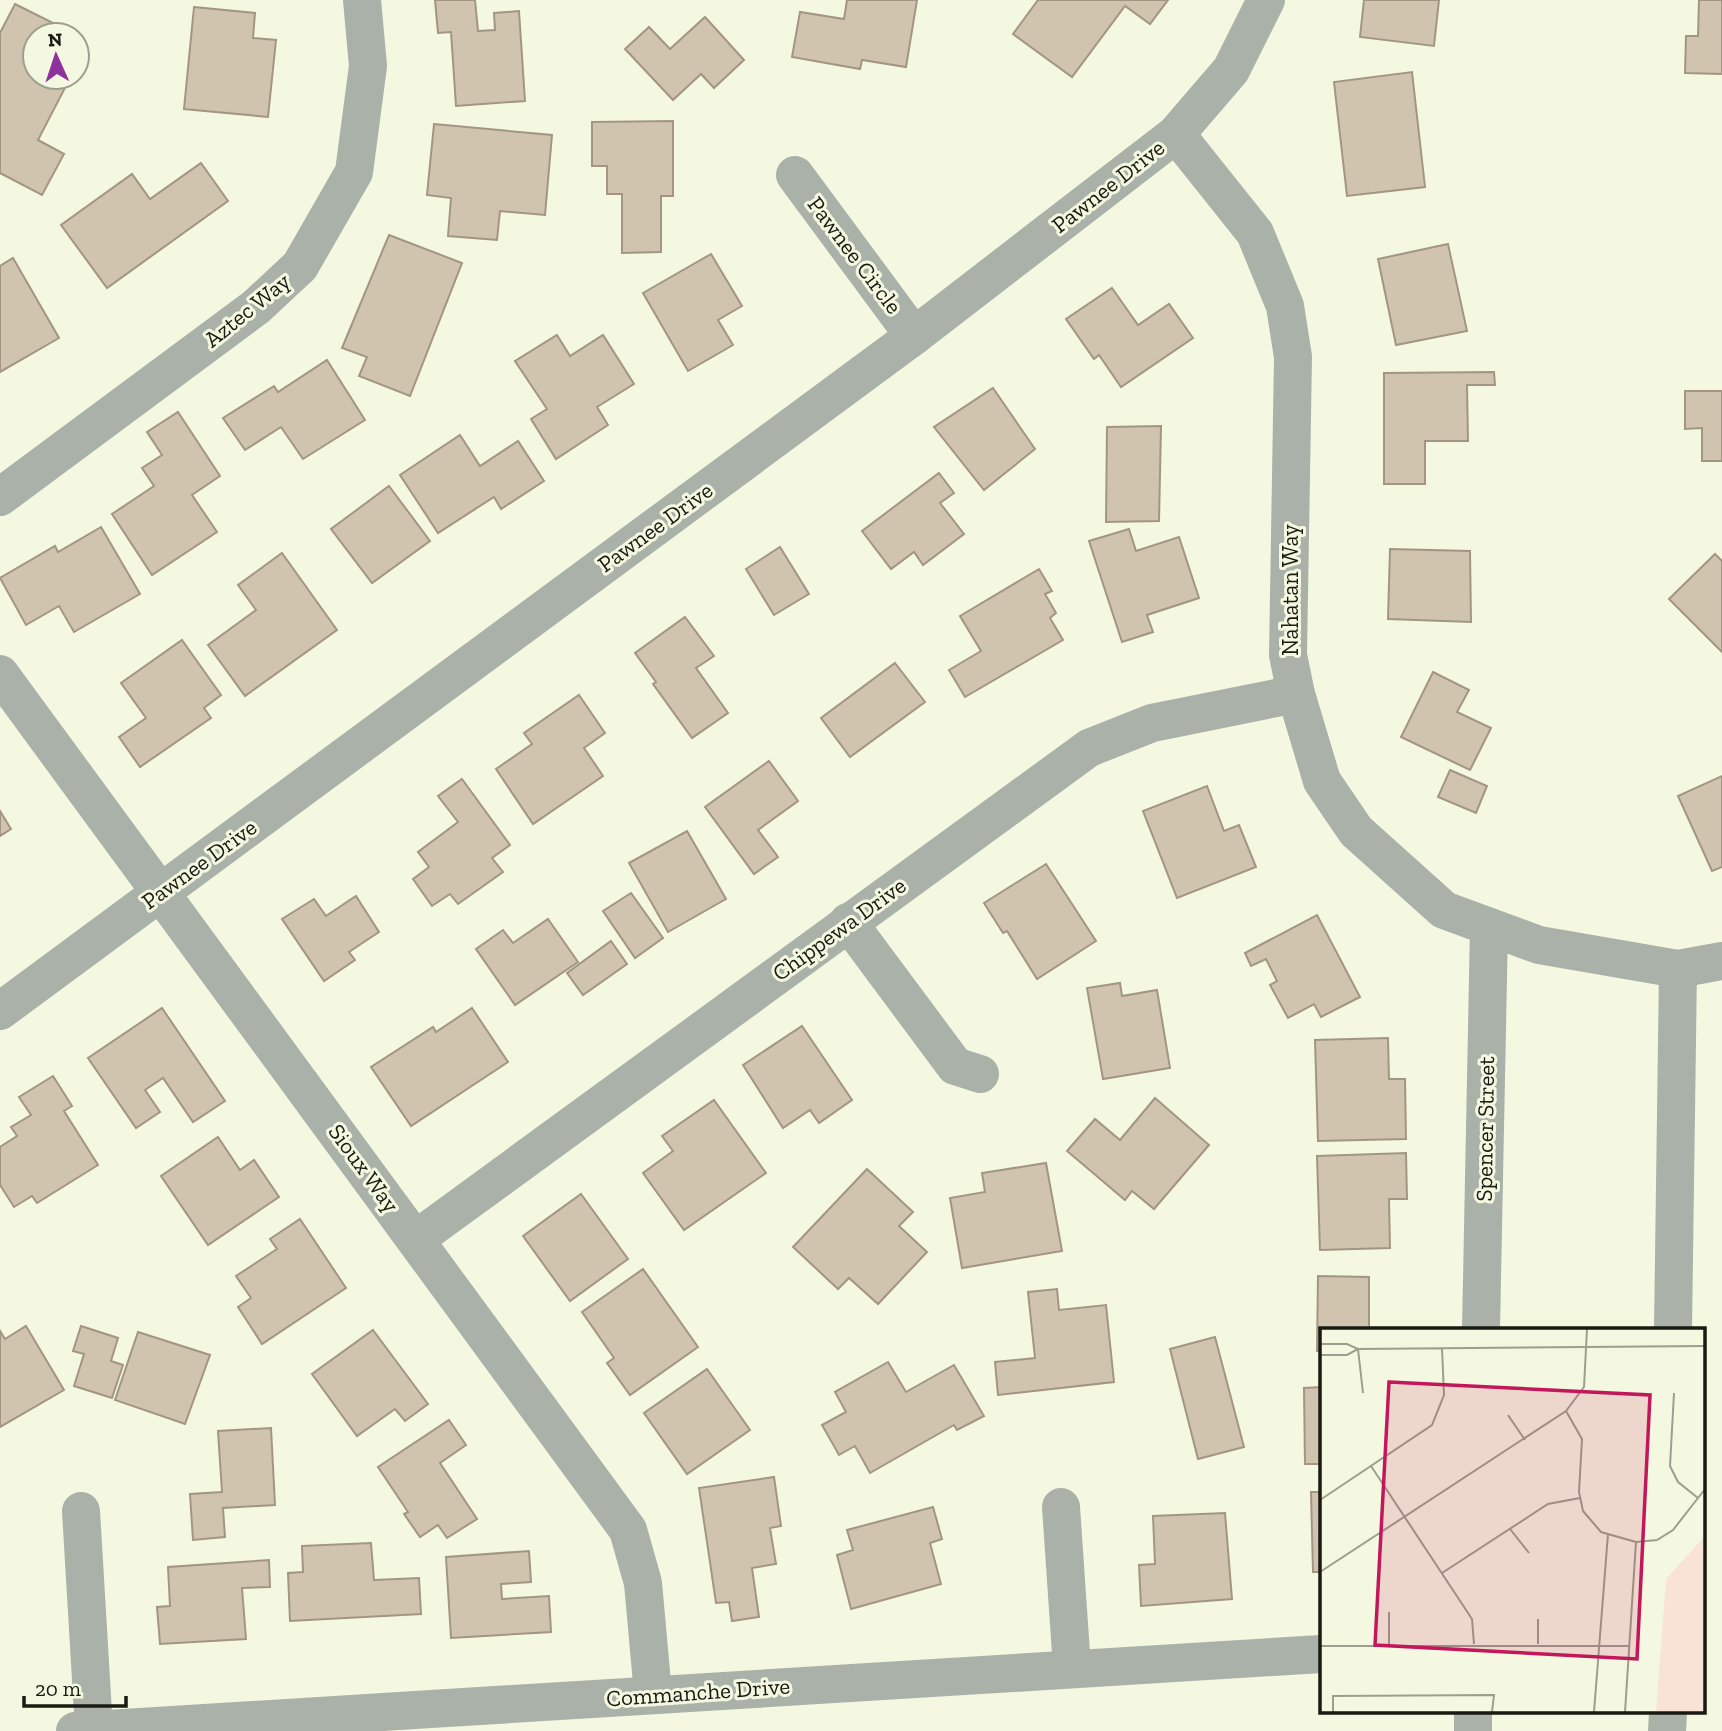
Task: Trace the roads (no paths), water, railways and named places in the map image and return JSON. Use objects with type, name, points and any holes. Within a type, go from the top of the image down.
[{"type":"street","name":"Aztec Way","points":[[0,497],[256,307],[300,266],[354,172],[368,66],[362,0]]},
{"type":"street","name":"Pawnee Drive","points":[[0,1011],[914,336],[1176,134],[1231,69],[1266,0]]},
{"type":"street","name":"Nahatan Way","points":[[1176,134],[1255,233],[1285,306],[1293,357],[1288,655],[1296,694],[1322,781],[1356,831],[1444,910],[1539,945],[1678,969]]},
{"type":"street","name":"Pawnee Circle","points":[[795,175],[914,336]]},
{"type":"street","name":"Sioux Way","points":[[0,674],[628,1530],[643,1583],[653,1694]]},
{"type":"street","name":"Chippewa Drive","points":[[416,1239],[1088,748],[1153,723],[1296,694]]},
{"type":"street","points":[[848,922],[955,1066],[980,1074]]},
{"type":"street","name":"Spencer Street","points":[[1481,1328],[1489,927]]},
{"type":"street","points":[[1673,1328],[1678,969],[1722,961]]},
{"type":"street","points":[[1061,1507],[1072,1668]]},
{"type":"street","points":[[81,1511],[84,1730]]},
{"type":"street","name":"Commanche Drive","points":[[84,1730],[1320,1654]]}]
